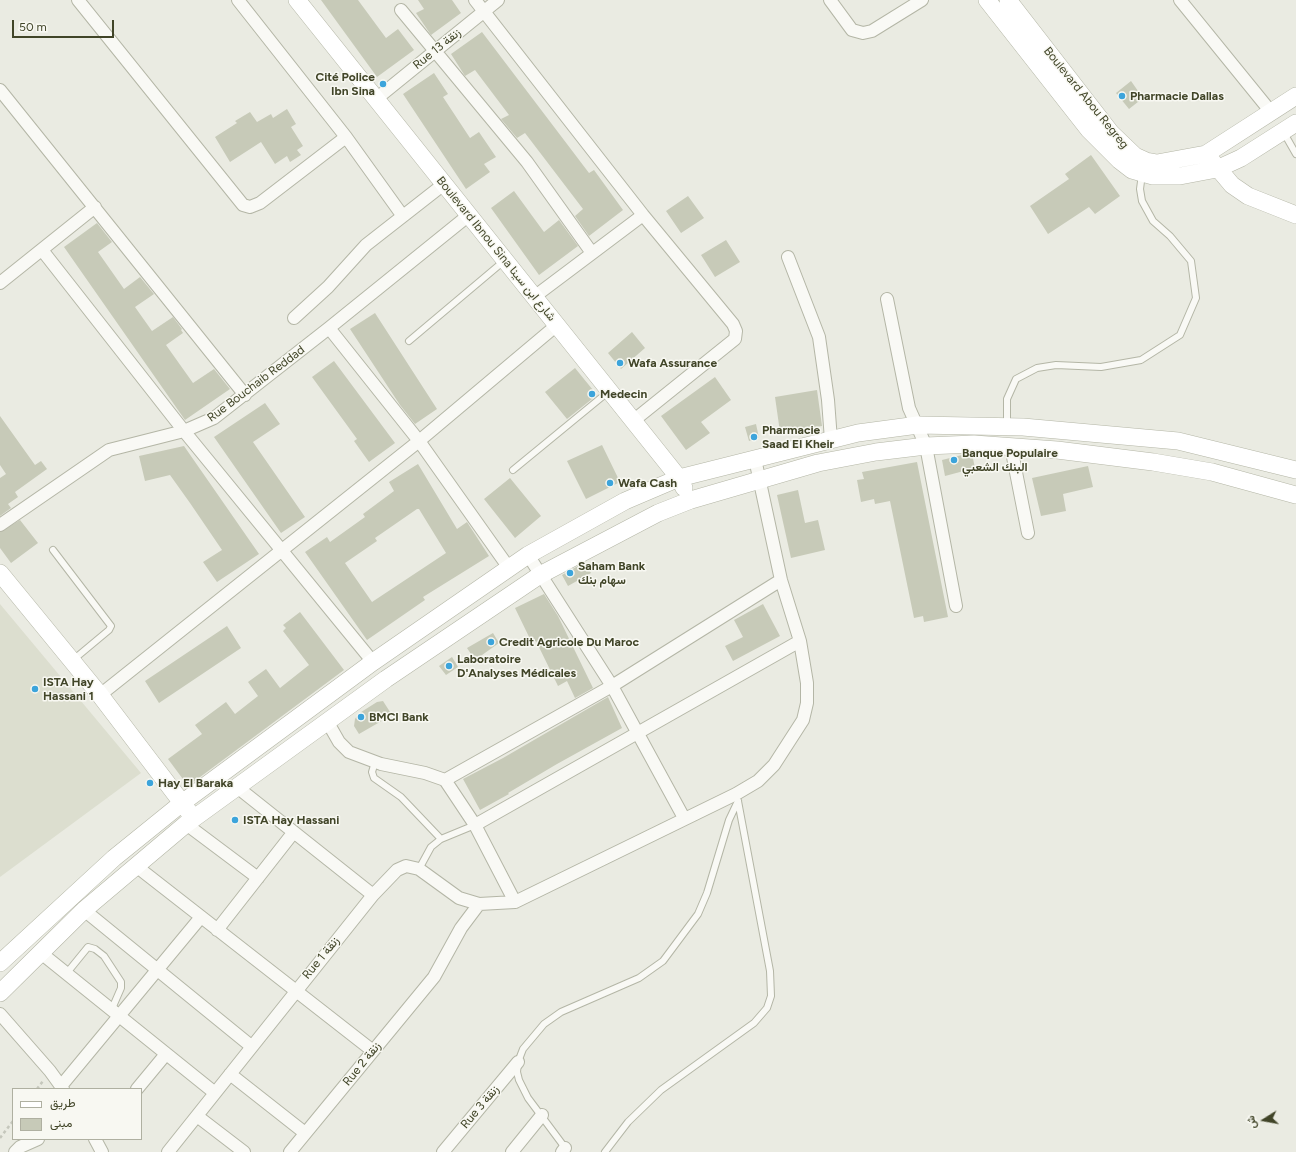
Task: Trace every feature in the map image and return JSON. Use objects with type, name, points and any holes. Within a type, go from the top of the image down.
[{"type":"main road","name":"Boulevard Ibnou Sina شارع ابن سينا","points":[[297,0],[679,478],[691,500]]},
{"type":"main road","points":[[987,0],[1089,130],[1119,160],[1132,170],[1153,176],[1180,176],[1216,169],[1241,158],[1290,127]]},
{"type":"main road","name":"Boulevard Abou Regreg","points":[[1008,0],[1111,133],[1135,156],[1146,161],[1158,163],[1206,154]]},
{"type":"main road","points":[[1296,96],[1206,154],[1216,169],[1232,185],[1248,196],[1296,215]]},
{"type":"main road","points":[[0,962],[114,858],[182,803],[373,662],[528,555],[626,501],[679,478],[858,433],[918,425],[1007,426],[1178,442],[1296,470]]},
{"type":"main road","points":[[0,993],[84,910],[190,821],[327,721],[540,575],[658,513],[691,500],[818,463],[876,452],[926,446],[974,444],[1057,450],[1153,462],[1212,472],[1296,495]]},
{"type":"main road","points":[[0,573],[100,695],[182,803],[190,821]]},
{"type":"street","points":[[78,0],[244,205],[250,207],[260,203],[346,137]]},
{"type":"street","points":[[238,0],[346,137],[402,214]]},
{"type":"street","points":[[475,0],[643,215],[733,324],[736,331],[735,339],[633,420]]},
{"type":"street","name":"Rue 13 زنقة","points":[[376,99],[498,0]]},
{"type":"street","points":[[830,0],[852,30],[862,33],[872,31],[922,0]]},
{"type":"street","points":[[1180,0],[1271,112]]},
{"type":"street","points":[[401,10],[527,162],[592,252]]},
{"type":"street","points":[[0,90],[245,395]]},
{"type":"street","points":[[294,318],[328,287],[366,245],[402,214],[444,184]]},
{"type":"street","points":[[0,283],[95,208]]},
{"type":"street","name":"Rue Bouchaib Reddad","points":[[0,525],[110,450],[184,431],[214,418],[245,395],[469,215]]},
{"type":"street","points":[[534,297],[643,215]]},
{"type":"street","points":[[42,250],[184,431],[373,662]]},
{"type":"street","points":[[788,257],[819,337],[828,400],[830,440]]},
{"type":"street","points":[[887,299],[909,408],[918,425],[926,446],[956,606]]},
{"type":"street","points":[[100,695],[419,441],[557,325]]},
{"type":"street","points":[[329,328],[419,441],[509,568]]},
{"type":"street","points":[[1011,447],[1028,533]]},
{"type":"street","points":[[419,869],[459,898],[479,904],[515,902],[684,818],[737,797],[758,781],[774,765],[803,720],[807,703],[807,683],[800,641],[781,580],[755,459]]},
{"type":"street","points":[[528,555],[612,686],[684,818]]},
{"type":"street","points":[[445,780],[612,686],[781,580]]},
{"type":"street","points":[[475,825],[800,641]]},
{"type":"street","points":[[327,721],[339,742],[349,752],[375,762],[425,773],[445,780],[475,825],[515,902]]},
{"type":"street","points":[[237,788],[373,895]]},
{"type":"street","points":[[190,821],[258,878]]},
{"type":"street","points":[[217,930],[293,833]]},
{"type":"street","points":[[136,866],[373,1051]]},
{"type":"street","name":"Rue 1 زنقة","points":[[168,1152],[251,1046],[373,895],[397,870],[406,866],[419,869]]},
{"type":"street","name":"Rue 2 زنقة","points":[[290,1152],[434,977],[461,928],[479,904]]},
{"type":"street","points":[[84,910],[251,1046]]},
{"type":"street","points":[[0,1014],[50,1071],[62,1087],[115,1014],[157,970],[201,917]]},
{"type":"street","points":[[41,953],[215,1093]]},
{"type":"street","points":[[138,1088],[166,1054]]},
{"type":"street","name":"Rue 3 زنقة","points":[[443,1152],[518,1062]]},
{"type":"street","points":[[230,1074],[305,1133]]},
{"type":"street","points":[[512,1152],[542,1115]]},
{"type":"street","points":[[197,1116],[244,1152]]},
{"type":"street","points":[[15,1152],[20,1147],[36,1140]]},
{"type":"street","points":[[96,1140],[102,1152]]},
{"type":"lane","points":[[1290,127],[1296,154]]},
{"type":"lane","points":[[1007,426],[1007,399],[1016,379],[1037,368],[1056,365],[1101,367],[1141,360],[1180,335],[1196,298],[1191,261],[1170,236],[1153,221],[1142,201],[1140,189],[1142,172]]},
{"type":"lane","points":[[409,341],[505,260]]},
{"type":"lane","points":[[513,470],[610,391]]},
{"type":"lane","points":[[53,550],[111,626],[109,630],[72,661]]},
{"type":"lane","points":[[375,762],[372,772],[374,778],[401,797],[441,839]]},
{"type":"lane","points":[[565,1151],[542,1115],[528,1098],[521,1085],[517,1072],[518,1062],[523,1049],[537,1031],[555,1016],[584,1000],[605,994],[639,978],[663,961],[685,932],[701,907],[707,893],[737,797]]},
{"type":"lane","points":[[605,1152],[628,1122],[661,1090],[754,1023],[767,1008],[771,996],[770,971],[737,797]]},
{"type":"lane","points":[[419,869],[431,847],[441,839],[475,825]]},
{"type":"lane","points":[[66,974],[88,947],[95,949],[104,956],[120,982],[121,988],[115,1014]]},
{"type":"path","points":[[0,1138],[12,1122]]},
{"type":"shaded area","name":"ISTA Hay Hassani 1","points":[[0,604],[141,773],[0,877]]},
{"type":"building","points":[[321,0],[358,0],[386,38],[398,29],[414,50],[377,77]]},
{"type":"building","points":[[418,0],[452,0],[461,13],[431,35],[416,13],[424,9]]},
{"type":"building","points":[[482,32],[589,173],[594,170],[623,210],[589,236],[575,216],[583,209],[525,133],[517,138],[501,119],[509,115],[475,70],[465,76],[451,54]]},
{"type":"building","points":[[434,73],[448,94],[443,97],[470,138],[479,132],[496,157],[484,164],[490,172],[466,189],[403,94]]},
{"type":"building","points":[[1131,81],[1143,98],[1129,109],[1116,93]]},
{"type":"building","points":[[287,109],[296,124],[291,127],[303,146],[297,150],[301,155],[290,162],[287,156],[275,164],[261,142],[230,162],[215,137],[237,123],[235,121],[250,112],[257,122],[271,114],[273,118]]},
{"type":"building","points":[[1091,155],[1120,196],[1095,214],[1089,207],[1048,234],[1030,206],[1069,179],[1065,174]]},
{"type":"building","points":[[514,191],[544,232],[559,220],[578,246],[539,275],[491,208]]},
{"type":"building","points":[[688,196],[704,218],[681,233],[666,211]]},
{"type":"building","points":[[97,223],[112,242],[98,252],[124,289],[140,277],[154,294],[135,307],[152,331],[173,317],[182,329],[181,330],[183,333],[166,345],[193,383],[214,369],[230,389],[185,420],[64,247]]},
{"type":"building","points":[[726,240],[740,262],[715,277],[701,255]]},
{"type":"building","points":[[375,313],[437,409],[415,424],[400,405],[350,329]]},
{"type":"building","points":[[632,332],[645,348],[621,369],[608,353]]},
{"type":"building","points":[[334,361],[395,443],[369,462],[354,441],[357,439],[312,377]]},
{"type":"building","points":[[575,368],[597,395],[567,419],[545,392]]},
{"type":"building","points":[[715,377],[731,400],[701,422],[710,433],[686,450],[661,416]]},
{"type":"building","points":[[817,390],[822,426],[780,432],[775,397]]},
{"type":"building","points":[[265,403],[280,424],[253,442],[305,517],[281,533],[214,437]]},
{"type":"building","points":[[0,416],[35,465],[41,461],[47,469],[15,492],[18,497],[8,504],[11,508],[0,516],[0,478],[6,474],[0,465]]},
{"type":"building","points":[[756,424],[759,438],[749,441],[745,427]]},
{"type":"building","points":[[602,445],[620,482],[586,499],[567,461]]},
{"type":"building","points":[[184,446],[259,554],[217,582],[203,562],[222,550],[190,503],[170,475],[145,481],[139,456]]},
{"type":"building","points":[[972,454],[975,468],[945,476],[942,460]]},
{"type":"building","points":[[917,462],[948,617],[924,622],[923,616],[914,618],[890,501],[875,504],[874,499],[861,502],[857,480],[864,479],[862,472]]},
{"type":"building","points":[[418,464],[457,529],[467,522],[489,556],[423,597],[425,600],[367,640],[305,552],[327,537],[330,542],[365,517],[363,514],[394,491],[389,482]],"holes":[[[419,509],[446,553],[372,602],[345,563],[377,541],[375,538]]]},
{"type":"building","points":[[1088,466],[1093,487],[1063,494],[1066,511],[1041,516],[1032,478]]},
{"type":"building","points":[[510,478],[541,516],[515,538],[484,499]]},
{"type":"building","points":[[798,490],[805,523],[818,520],[825,550],[791,558],[777,495]]},
{"type":"building","points":[[20,520],[38,543],[11,563],[0,548],[0,532]]},
{"type":"building","points":[[585,562],[591,573],[568,586],[562,575]]},
{"type":"building","points":[[544,594],[558,616],[593,688],[575,698],[567,681],[558,686],[536,641],[532,643],[515,608]]},
{"type":"building","points":[[763,604],[780,636],[733,661],[725,646],[743,637],[734,620]]},
{"type":"building","points":[[300,612],[344,670],[188,786],[168,759],[202,734],[195,725],[226,702],[235,714],[258,696],[248,682],[266,669],[280,688],[309,665],[283,631],[286,628],[283,625]]},
{"type":"building","points":[[227,626],[241,648],[159,703],[145,681]]},
{"type":"building","points":[[493,633],[499,643],[475,660],[467,648]]},
{"type":"building","name":"Laboratoire D'Analyses Médicales","points":[[452,657],[458,667],[446,675],[439,666]]},
{"type":"building","points":[[608,697],[622,728],[557,764],[480,810],[463,779],[503,758]]},
{"type":"building","points":[[383,701],[392,715],[359,734],[354,726],[355,719],[358,714],[377,702]]},
{"type":"place","name":"Cité Police Ibn Sina","points":[[383,84]]},
{"type":"place","name":"Pharmacie Dallas","points":[[1122,96]]},
{"type":"place","name":"Wafa Assurance","points":[[620,363]]},
{"type":"place","name":"Medecin","points":[[592,394]]},
{"type":"place","name":"Pharmacie Saad El Kheir","points":[[754,437]]},
{"type":"place","name":"Banque Populaire البنك الشعبي","points":[[954,460]]},
{"type":"place","name":"Wafa Cash","points":[[610,483]]},
{"type":"place","name":"Saham Bank سهام بنك","points":[[570,573]]},
{"type":"place","name":"Credit Agricole Du Maroc","points":[[491,642]]},
{"type":"place","name":"Laboratoire D'Analyses Médicales","points":[[449,666]]},
{"type":"place","name":"ISTA Hay Hassani 1","points":[[35,689]]},
{"type":"place","name":"BMCI Bank","points":[[361,717]]},
{"type":"place","name":"Hay El Baraka","points":[[150,783]]},
{"type":"place","name":"ISTA Hay Hassani","points":[[235,820]]}]
